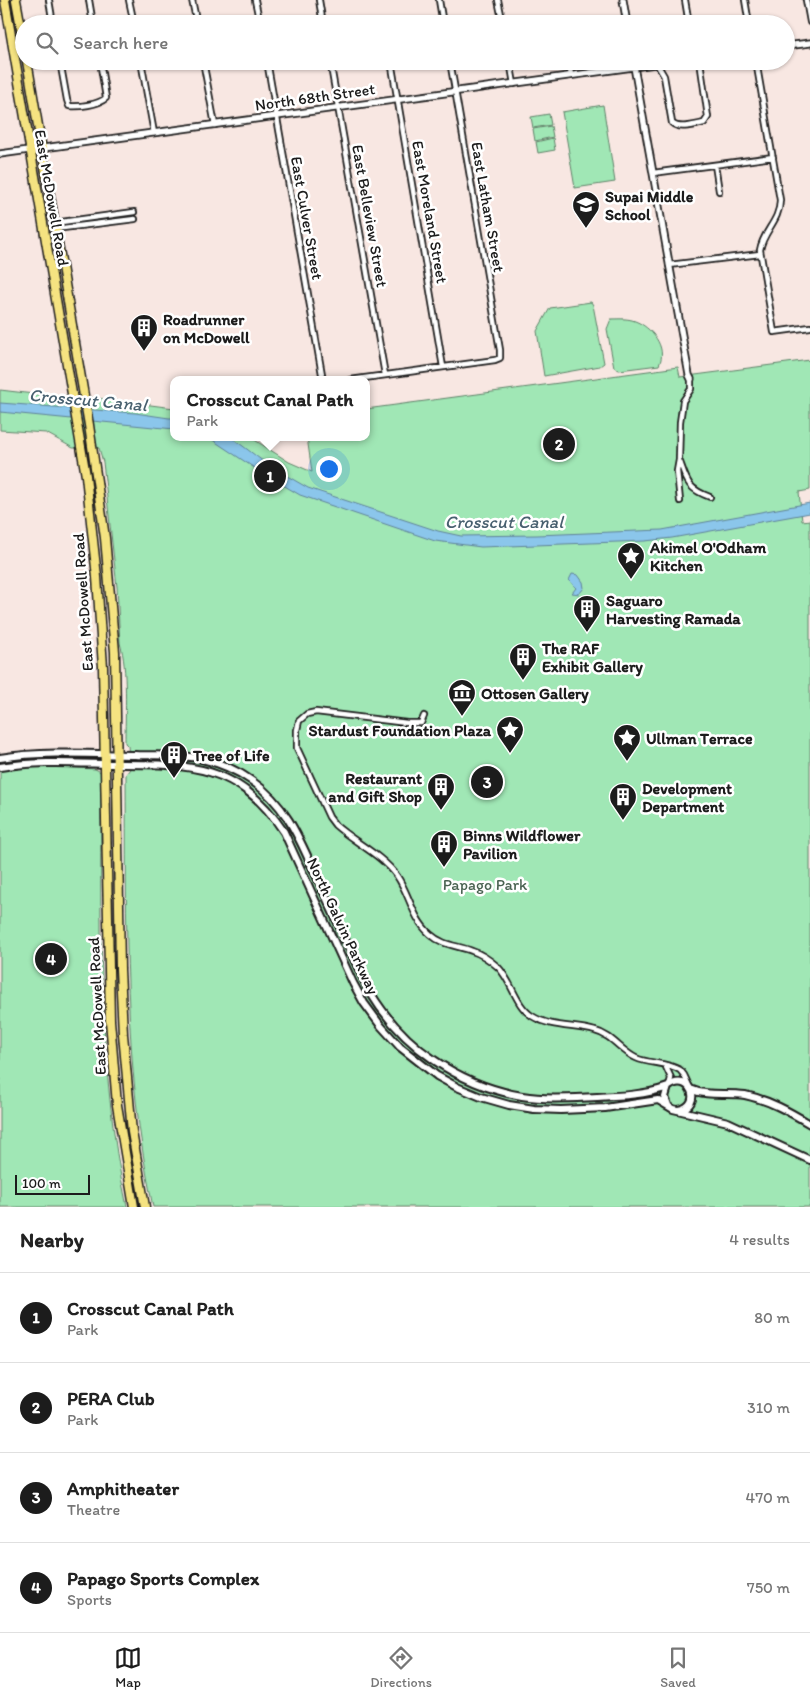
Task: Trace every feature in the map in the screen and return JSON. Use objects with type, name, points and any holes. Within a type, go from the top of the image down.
[{"type":"main road","name":"East McDowell Road","points":[[5,0],[15,61]]},
{"type":"main road","points":[[16,0],[19,15]]},
{"type":"main road","name":"East McDowell Road","points":[[17,70],[86,476],[97,577],[105,754],[110,1020],[118,1112],[134,1207]]},
{"type":"main road","name":"East McDowell Road","points":[[29,70],[86,408],[104,527],[113,631],[123,1034],[132,1132],[145,1207]]},
{"type":"main road","points":[[46,244],[58,242]]},
{"type":"main road","points":[[104,527],[102,558],[97,577],[104,588],[106,608],[113,631]]},
{"type":"main road","name":"North Galvin Parkway","points":[[0,758],[39,754],[188,757],[211,761],[243,775],[271,796],[279,805],[296,831],[371,993],[399,1030],[428,1056],[464,1078],[489,1088],[537,1098],[566,1099],[643,1094],[668,1086]]},
{"type":"main road","name":"North Galvin Parkway","points":[[0,767],[46,762],[180,766],[205,770],[236,784],[264,805],[288,840],[346,969],[364,1003],[380,1026],[400,1047],[436,1076],[481,1097],[524,1108],[552,1110],[605,1108],[653,1100],[668,1104]]},
{"type":"main road","points":[[810,1124],[760,1099],[734,1094],[701,1093],[690,1089],[680,1082],[668,1086],[665,1097],[668,1104],[677,1110],[728,1122],[810,1160]]},
{"type":"main road","points":[[677,1110],[681,1110],[689,1105],[692,1097],[690,1089]]},
{"type":"street","points":[[49,0],[52,15]]},
{"type":"street","points":[[89,0],[92,15]]},
{"type":"street","points":[[129,0],[132,15]]},
{"type":"street","points":[[192,0],[194,15]]},
{"type":"street","points":[[255,0],[258,15]]},
{"type":"street","points":[[319,0],[322,15]]},
{"type":"street","points":[[439,0],[442,15]]},
{"type":"street","points":[[498,0],[501,15]]},
{"type":"street","points":[[623,0],[626,15]]},
{"type":"street","points":[[685,0],[688,15]]},
{"type":"street","points":[[745,0],[748,15]]},
{"type":"street","points":[[806,0],[810,22]]},
{"type":"street","points":[[795,45],[810,43]]},
{"type":"street","points":[[62,70],[69,106],[75,107],[102,102],[106,98],[101,70]]},
{"type":"street","points":[[143,70],[154,133]]},
{"type":"street","points":[[206,70],[215,125]]},
{"type":"street","name":"East Culver Street","points":[[269,70],[321,376]]},
{"type":"street","name":"East Belleview Street","points":[[332,70],[385,375]]},
{"type":"street","name":"East Moreland Street","points":[[393,70],[443,367]]},
{"type":"street","name":"East Latham Street","points":[[443,367],[500,358],[452,70]]},
{"type":"street","points":[[512,70],[514,84]]},
{"type":"street","points":[[570,70],[571,76]]},
{"type":"street","name":"North 68th Street","points":[[0,154],[514,84],[602,70]]},
{"type":"street","points":[[634,70],[691,379],[691,389],[683,401],[682,411],[677,471],[680,501]]},
{"type":"street","points":[[660,70],[664,76],[671,121],[675,126],[679,127],[706,121],[708,115],[701,70]]},
{"type":"street","points":[[664,76],[666,70]]},
{"type":"street","points":[[758,70],[780,196],[780,209],[775,221],[763,238],[760,254],[774,332],[810,327]]},
{"type":"street","points":[[653,173],[773,157]]},
{"type":"street","points":[[714,165],[719,191]]},
{"type":"street","points":[[55,226],[134,212]]},
{"type":"street","points":[[55,226],[136,219]]},
{"type":"street","points":[[669,266],[760,254]]},
{"type":"street","points":[[370,377],[443,367]]},
{"type":"street","points":[[679,460],[690,486],[696,492],[710,497]]},
{"type":"street","points":[[424,716],[421,723],[316,712],[302,717],[299,723],[297,748],[329,817],[346,835],[376,856],[396,875],[422,926],[440,942],[471,950],[488,959],[505,976],[521,1006],[531,1015],[545,1023],[590,1029],[603,1033],[630,1055],[642,1060],[676,1068],[683,1072],[690,1089]]},
{"type":"street","points":[[665,1066],[671,1074],[668,1086]]},
{"type":"green space","points":[[603,105],[615,182],[575,188],[562,112]]},
{"type":"green space","points":[[549,114],[551,125],[533,128],[531,117]]},
{"type":"green space","points":[[551,126],[553,137],[535,141],[533,129]]},
{"type":"green space","points":[[553,138],[555,150],[538,153],[536,142]]},
{"type":"green space","points":[[591,302],[604,363],[600,366],[544,376],[537,331],[550,308]]},
{"type":"green space","points":[[611,319],[635,321],[647,328],[660,345],[661,358],[659,365],[619,370],[614,367],[607,329]]},
{"type":"green space","name":"Papago Park","points":[[810,360],[810,490],[799,492],[802,521],[810,520],[810,1207],[153,1207],[143,1153],[131,1045],[126,883],[126,774],[130,769],[128,746],[125,743],[126,692],[123,653],[120,643],[117,587],[103,462],[99,448],[73,448],[46,433],[0,430],[0,390],[51,396],[88,397],[170,407],[170,441],[256,441],[289,462],[312,472],[308,441],[370,441],[370,408],[678,367],[680,377]]},
{"type":"green space","points":[[41,766],[95,769],[101,772],[101,935],[105,1045],[117,1153],[127,1207],[0,1207],[0,770]]},
{"type":"water","points":[[0,403],[135,413],[170,418],[170,429],[0,412]]},
{"type":"water","points":[[214,441],[236,441],[268,465],[308,488],[438,531],[461,536],[662,530],[810,503],[810,513],[672,538],[645,541],[481,547],[435,541],[300,495]]},
{"type":"water","points":[[572,574],[578,575],[583,582],[584,588],[579,594],[572,593],[576,588],[569,580]]},
{"type":"place","name":"Supai Middle School","points":[[586,229]]},
{"type":"place","name":"Roadrunner on McDowell","points":[[144,352]]},
{"type":"place","name":"PERA Club","points":[[559,444]]},
{"type":"place","name":"Crosscut Canal Path","points":[[270,476]]},
{"type":"place","name":"Akimel O'Odham Kitchen","points":[[631,580]]},
{"type":"place","name":"Saguaro Harvesting Ramada","points":[[587,633]]},
{"type":"place","name":"The RAF Exhibit Gallery","points":[[523,681]]},
{"type":"place","name":"Ottosen Gallery","points":[[462,717]]},
{"type":"place","name":"Stardust Foundation Plaza","points":[[510,754]]},
{"type":"place","name":"Ullman Terrace","points":[[627,762]]},
{"type":"place","name":"Tree of Life","points":[[174,779]]},
{"type":"place","name":"Amphitheater","points":[[487,782]]},
{"type":"place","name":"Restaurant and Gift Shop","points":[[441,811]]},
{"type":"place","name":"Development Department","points":[[623,821]]},
{"type":"place","name":"Binns Wildflower Pavilion","points":[[444,868]]},
{"type":"place","name":"Papago Sports Complex","points":[[51,959]]},
{"type":"water label","name":"Crosscut Canal","points":[[88,400]]},
{"type":"water label","name":"Crosscut Canal","points":[[504,522]]}]
